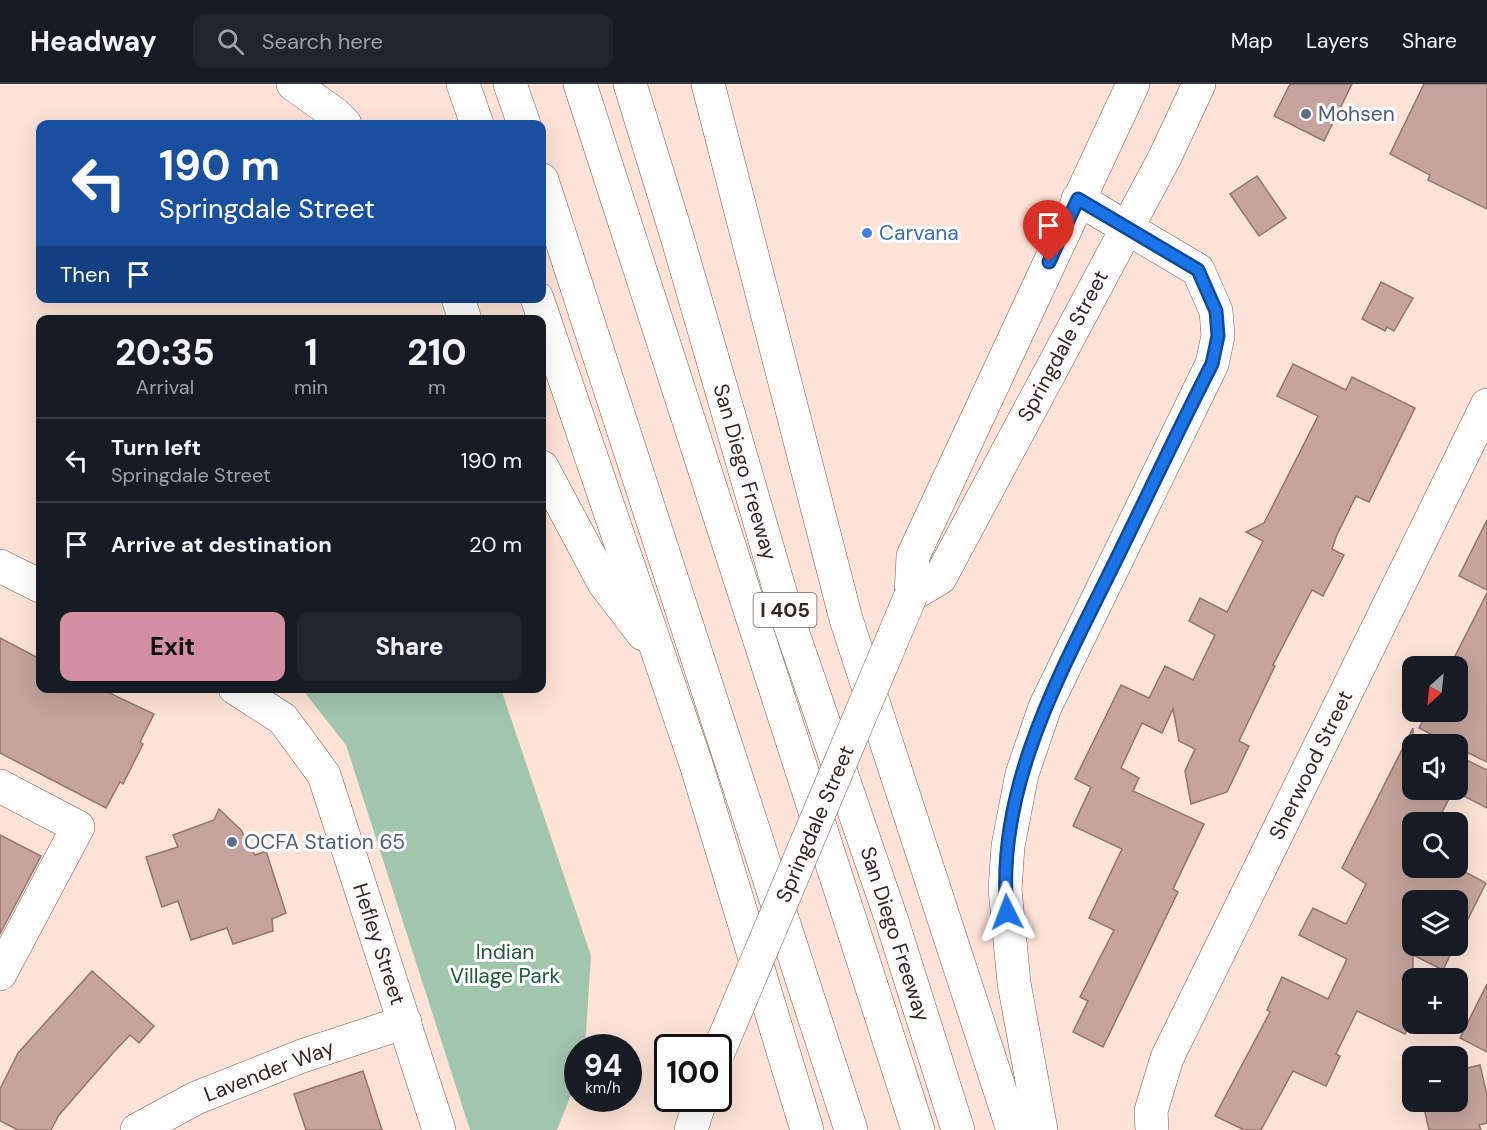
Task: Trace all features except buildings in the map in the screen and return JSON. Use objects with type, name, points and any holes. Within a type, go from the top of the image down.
[{"type":"main road","points":[[293,84],[341,120]]},
{"type":"main road","points":[[463,84],[476,120]]},
{"type":"main road","points":[[510,84],[523,120]]},
{"type":"main road","points":[[580,84],[918,1130]]},
{"type":"main road","name":"San Diego Freeway","points":[[630,84],[678,240],[788,619],[891,918],[958,1130]]},
{"type":"main road","points":[[708,84],[846,619],[1013,1130]]},
{"type":"main road","name":"Springdale Street","points":[[726,1034],[911,595],[913,556],[1133,84]]},
{"type":"main road","name":"Springdale Street","points":[[911,595],[940,578],[1165,157],[1199,84]]},
{"type":"main road","points":[[546,192],[851,1130]]},
{"type":"main road","points":[[1041,1130],[1014,983],[1005,889],[1008,846],[1022,774],[1045,707],[1212,364],[1218,336],[1216,311],[1198,270],[1078,199]]},
{"type":"main road","points":[[546,324],[661,657],[807,1130]]},
{"type":"main road","name":"Sherwood Street","points":[[1152,1130],[1151,1111],[1167,1058],[1487,405]]},
{"type":"main road","points":[[546,474],[604,583],[661,657]]},
{"type":"main road","points":[[0,566],[36,584]]},
{"type":"main road","name":"Hefley Street","points":[[243,693],[283,719],[324,775],[440,1130]]},
{"type":"main road","points":[[0,786],[78,827],[0,974]]},
{"type":"main road","name":"Lavender Way","points":[[137,1130],[207,1093],[302,1056],[405,1022]]},
{"type":"main road","points":[[691,1130],[697,1112]]},
{"type":"green space","name":"Indian Village Park","points":[[305,693],[502,693],[591,956],[586,1034],[564,1034],[564,1112],[557,1130],[470,1130],[346,745]]},
{"type":"place","name":"Mohsen","points":[[1306,114]]},
{"type":"place","name":"Carvana","points":[[867,233]]},
{"type":"place","name":"OCFA Station 65","points":[[232,842]]},
{"type":"route","points":[[1007,912],[1005,889],[1008,846],[1022,774],[1045,707],[1212,364],[1218,336],[1216,311],[1198,270],[1078,199],[1049,262]]}]
